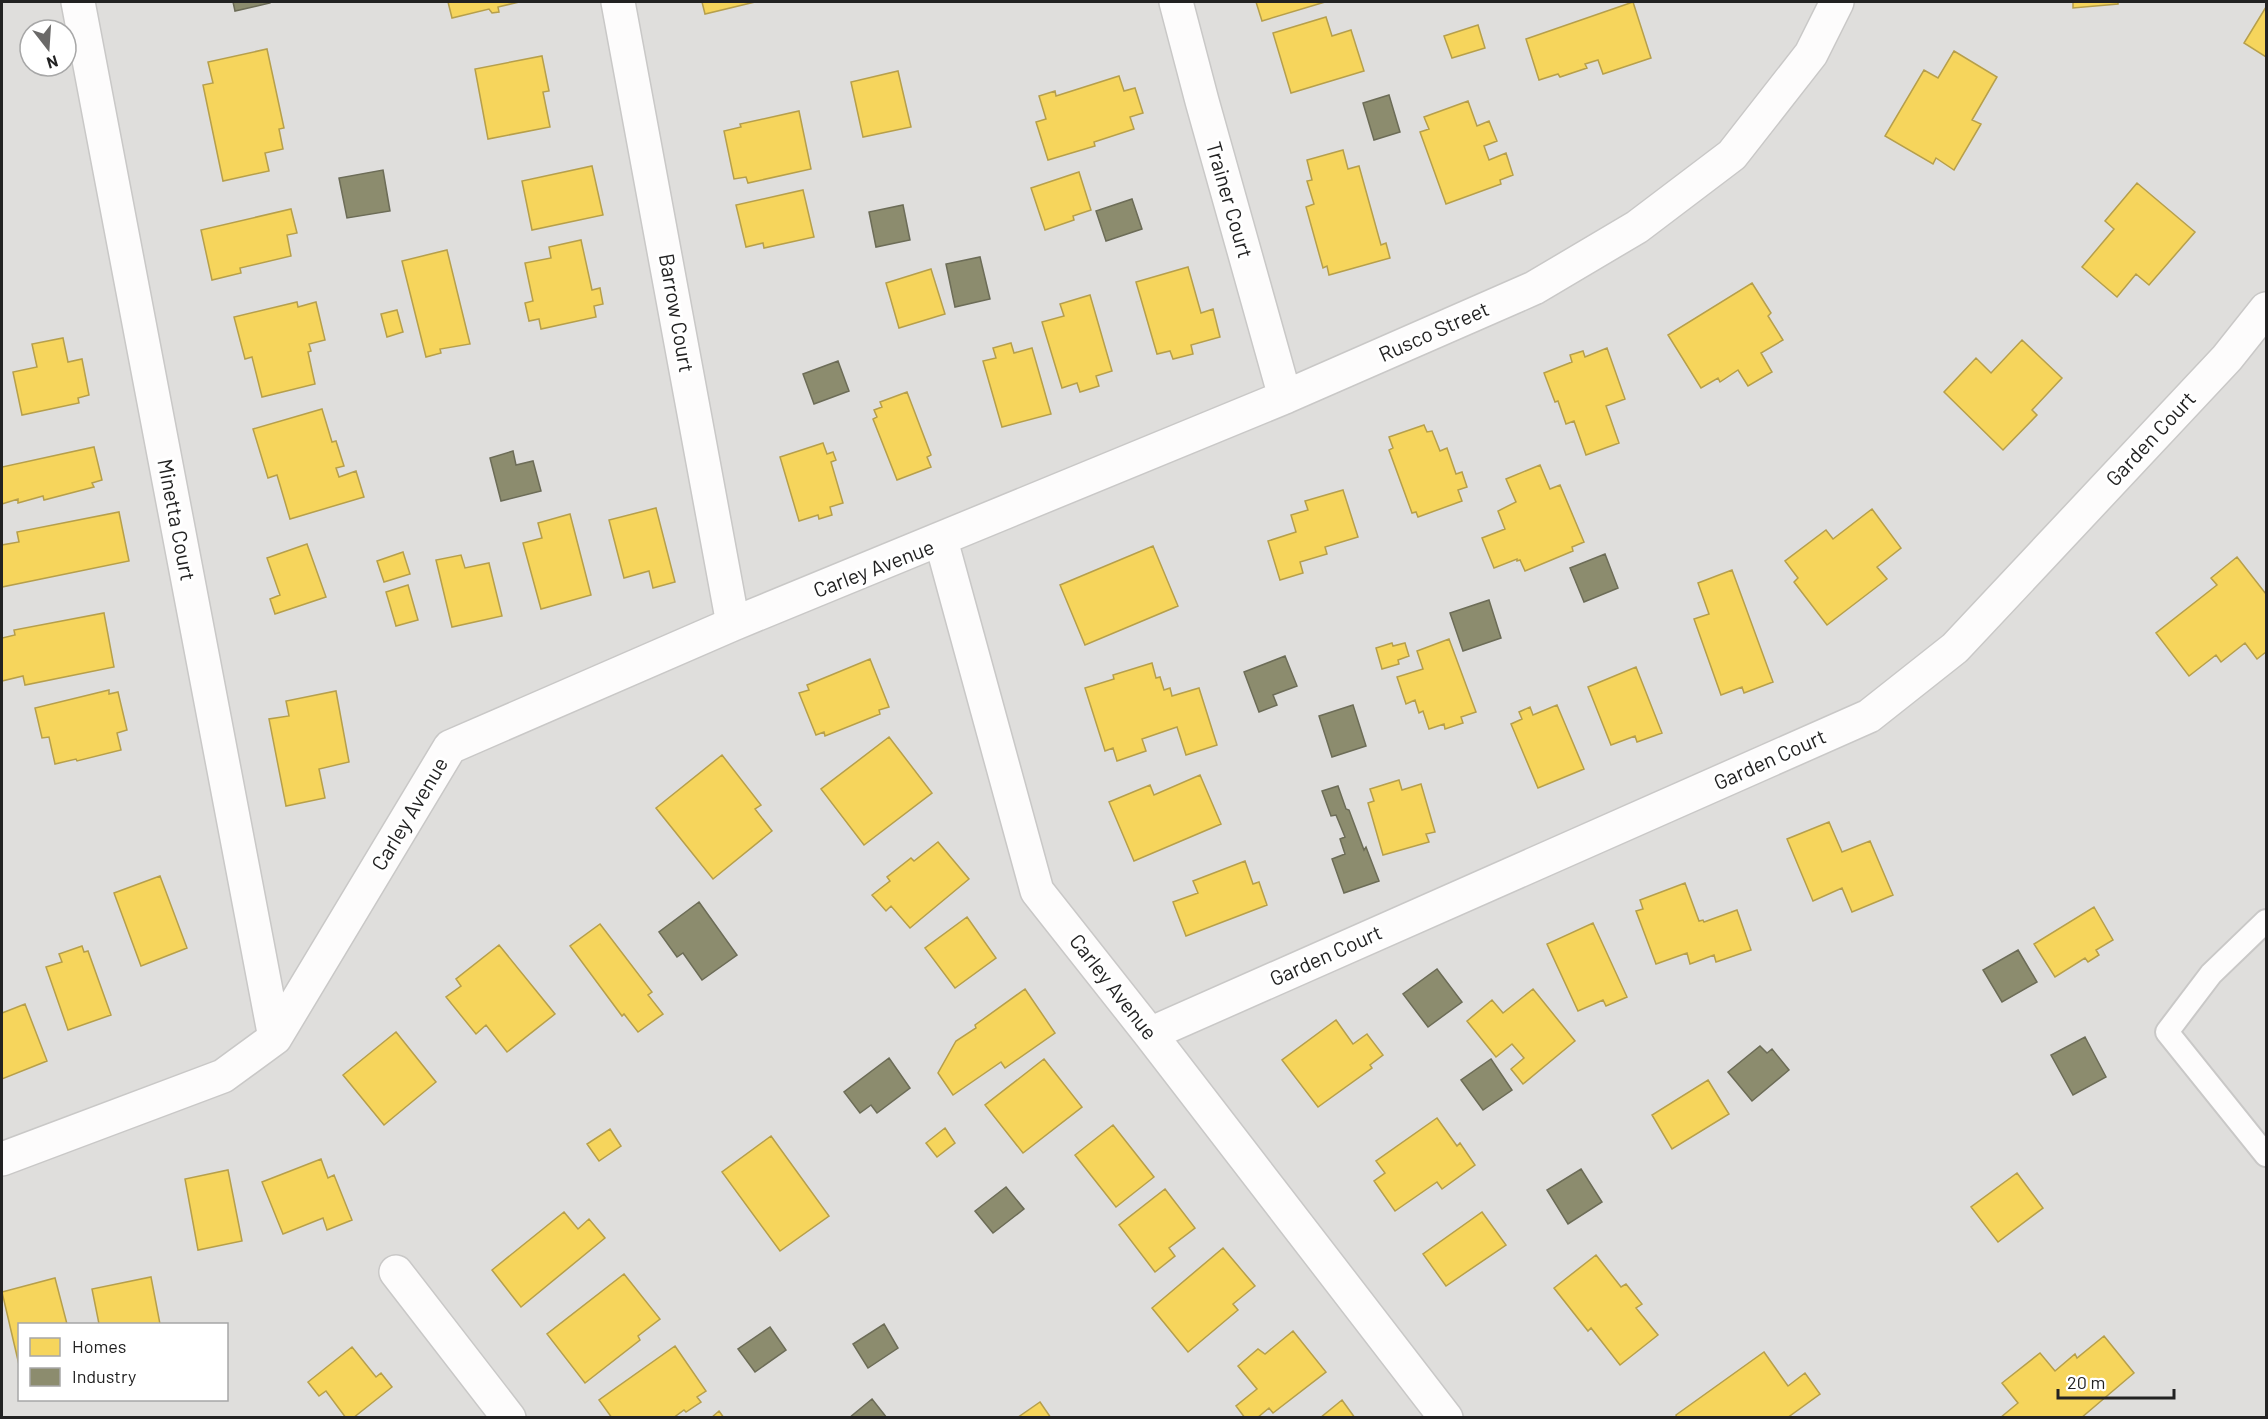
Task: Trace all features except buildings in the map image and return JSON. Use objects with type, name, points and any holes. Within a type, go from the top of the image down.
[{"type":"street","name":"Minetta Court","points":[[78,2],[275,1038]]},
{"type":"street","name":"Barrow Court","points":[[618,2],[733,624]]},
{"type":"street","name":"Trainer Court","points":[[1176,2],[1285,397]]},
{"type":"street","name":"Rusco Street","points":[[941,540],[1285,397],[1533,288],[1638,227],[1732,155],[1811,54],[1837,2]]},
{"type":"street","name":"Garden Court","points":[[1150,1034],[1869,716],[1954,648],[2228,358],[2266,309]]},
{"type":"street","name":"Carley Avenue","points":[[2,1159],[224,1076],[275,1038],[450,747],[733,624],[941,540],[1037,891],[1446,1418]]},
{"type":"street","points":[[396,1272],[509,1418]]},
{"type":"lane","points":[[2266,921],[2211,974],[2167,1032],[2266,1155]]},
{"type":"shaded area","points":[[2,2],[2266,2],[2266,1417],[2,1417]]}]
